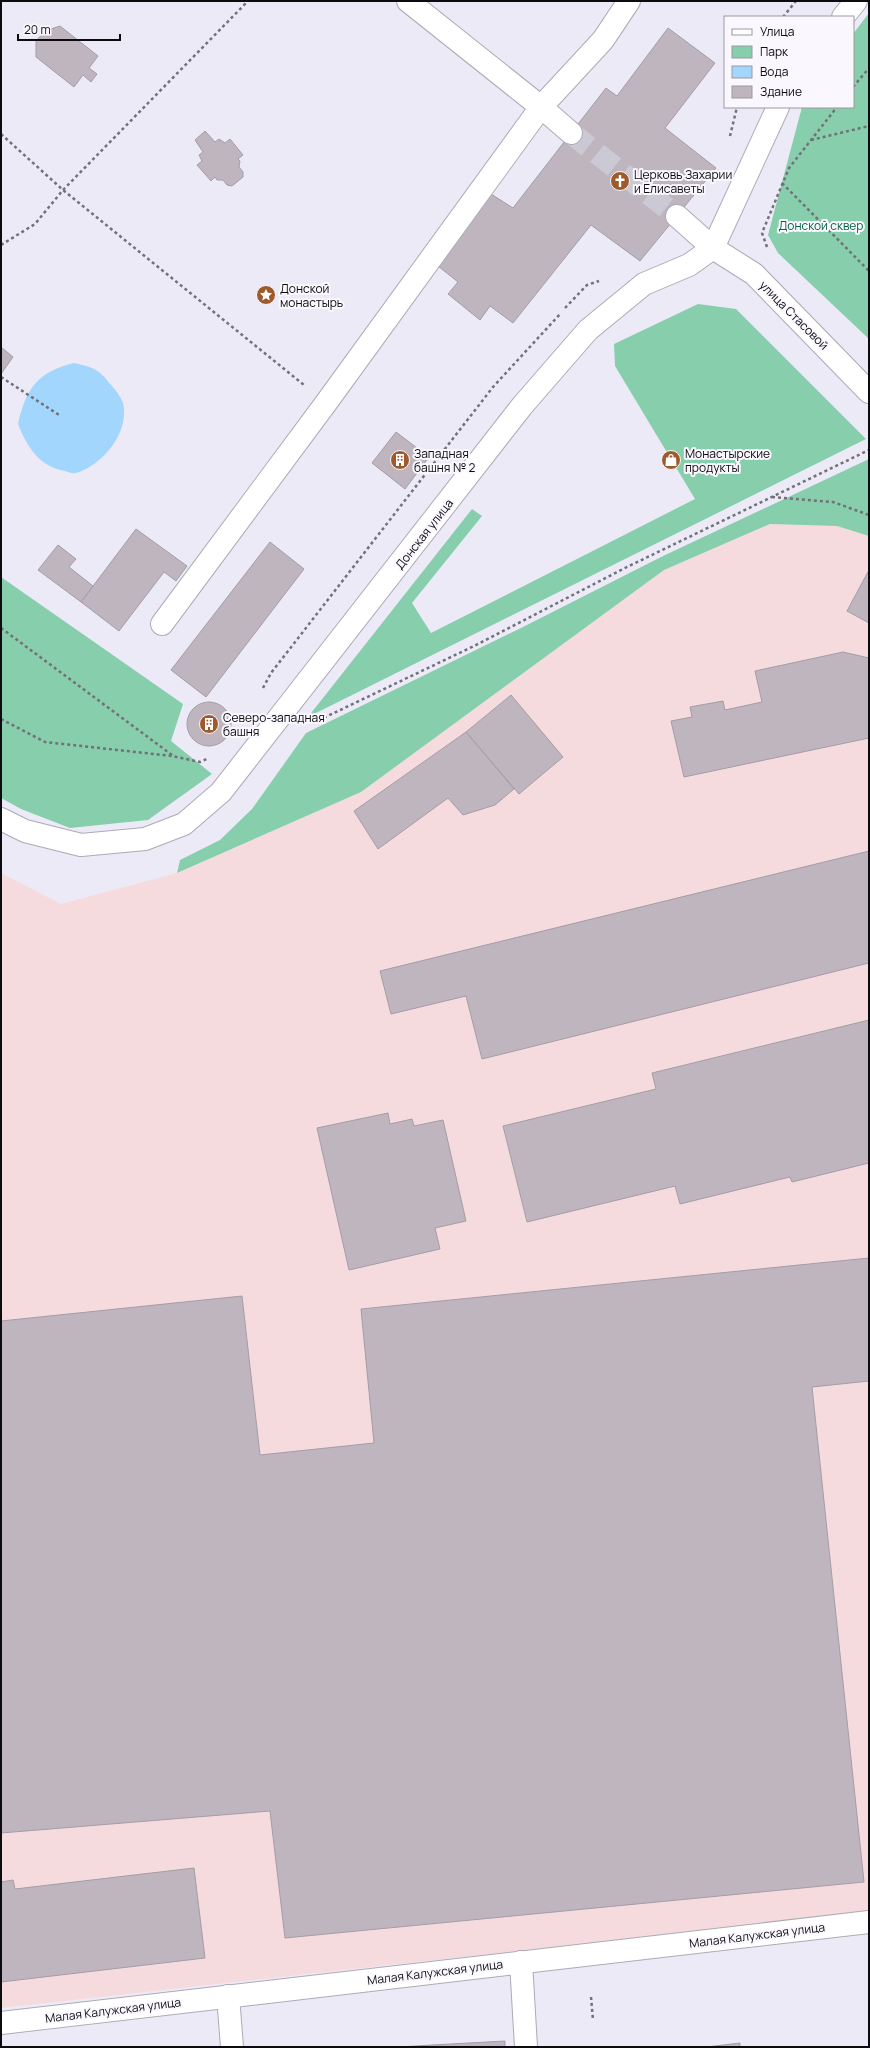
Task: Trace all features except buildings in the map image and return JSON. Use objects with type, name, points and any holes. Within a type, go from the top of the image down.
[{"type":"street","points":[[408,1],[541,107],[571,133]]},
{"type":"street","points":[[162,624],[326,403],[541,107],[603,40],[629,1]]},
{"type":"street","points":[[844,16],[856,1]]},
{"type":"street","name":"Донская улица","points":[[1,819],[25,831],[81,845],[145,839],[184,824],[221,792],[522,406],[588,330],[644,284],[689,265],[713,248],[778,108]]},
{"type":"street","name":"улица Стасовой","points":[[677,216],[713,248],[754,274],[869,392]]},
{"type":"street","name":"Малая Калужская улица","points":[[1,2023],[869,1922]]},
{"type":"street","points":[[521,1962],[526,2047]]},
{"type":"street","points":[[228,1996],[232,2047]]},
{"type":"path","points":[[1,245],[35,224],[63,190],[248,1]]},
{"type":"path","points":[[784,16],[796,1]]},
{"type":"path","points":[[854,86],[869,68]]},
{"type":"path","points":[[730,137],[737,108]]},
{"type":"path","points":[[767,247],[762,233],[789,168],[836,108]]},
{"type":"path","points":[[810,140],[869,126]]},
{"type":"path","points":[[1,134],[63,190],[326,403]]},
{"type":"path","points":[[782,183],[869,271]]},
{"type":"path","points":[[261,692],[271,672],[493,387],[587,285],[600,281]]},
{"type":"path","points":[[1,377],[60,415]]},
{"type":"path","points":[[310,725],[474,646],[627,567],[869,450]]},
{"type":"path","points":[[771,498],[833,502],[869,515]]},
{"type":"path","points":[[1,628],[172,756]]},
{"type":"path","points":[[1,719],[45,742],[172,756],[200,762],[212,756]]},
{"type":"path","points":[[591,1997],[594,2020]]},
{"type":"shaded area","points":[[770,524],[837,526],[869,536],[869,1912],[1,2008],[1,873],[61,904],[177,873],[361,792],[664,570]]},
{"type":"green space","name":"Донской сквер","points":[[869,13],[869,339],[778,253],[768,235],[802,108],[854,108],[854,33]]},
{"type":"green space","points":[[698,304],[736,309],[866,439],[308,717],[472,509],[482,516],[412,603],[431,633],[695,499],[615,366],[614,344]]},
{"type":"green space","points":[[869,459],[869,536],[837,526],[770,524],[664,570],[361,792],[177,873],[180,860],[220,840],[252,809],[306,733],[521,628],[663,556]]},
{"type":"green space","points":[[1,577],[183,704],[171,741],[212,774],[148,820],[70,828],[21,809],[1,798]]},
{"type":"water","points":[[74,363],[91,368],[103,375],[121,398],[124,414],[118,436],[105,455],[96,463],[76,473],[56,469],[48,465],[36,455],[30,448],[18,424],[25,401],[35,384],[51,371]]},
{"type":"tunnel","points":[[571,133],[677,216]]},
{"type":"place","name":"Церковь Захарии и Елисаветы","points":[[620,181]]},
{"type":"place","name":"Донской монастырь","points":[[266,295]]},
{"type":"place","name":"Западная башня № 2","points":[[400,460]]},
{"type":"place","name":"Монастырские продукты","points":[[671,460]]},
{"type":"place","name":"Северо-западная башня","points":[[209,724]]}]
